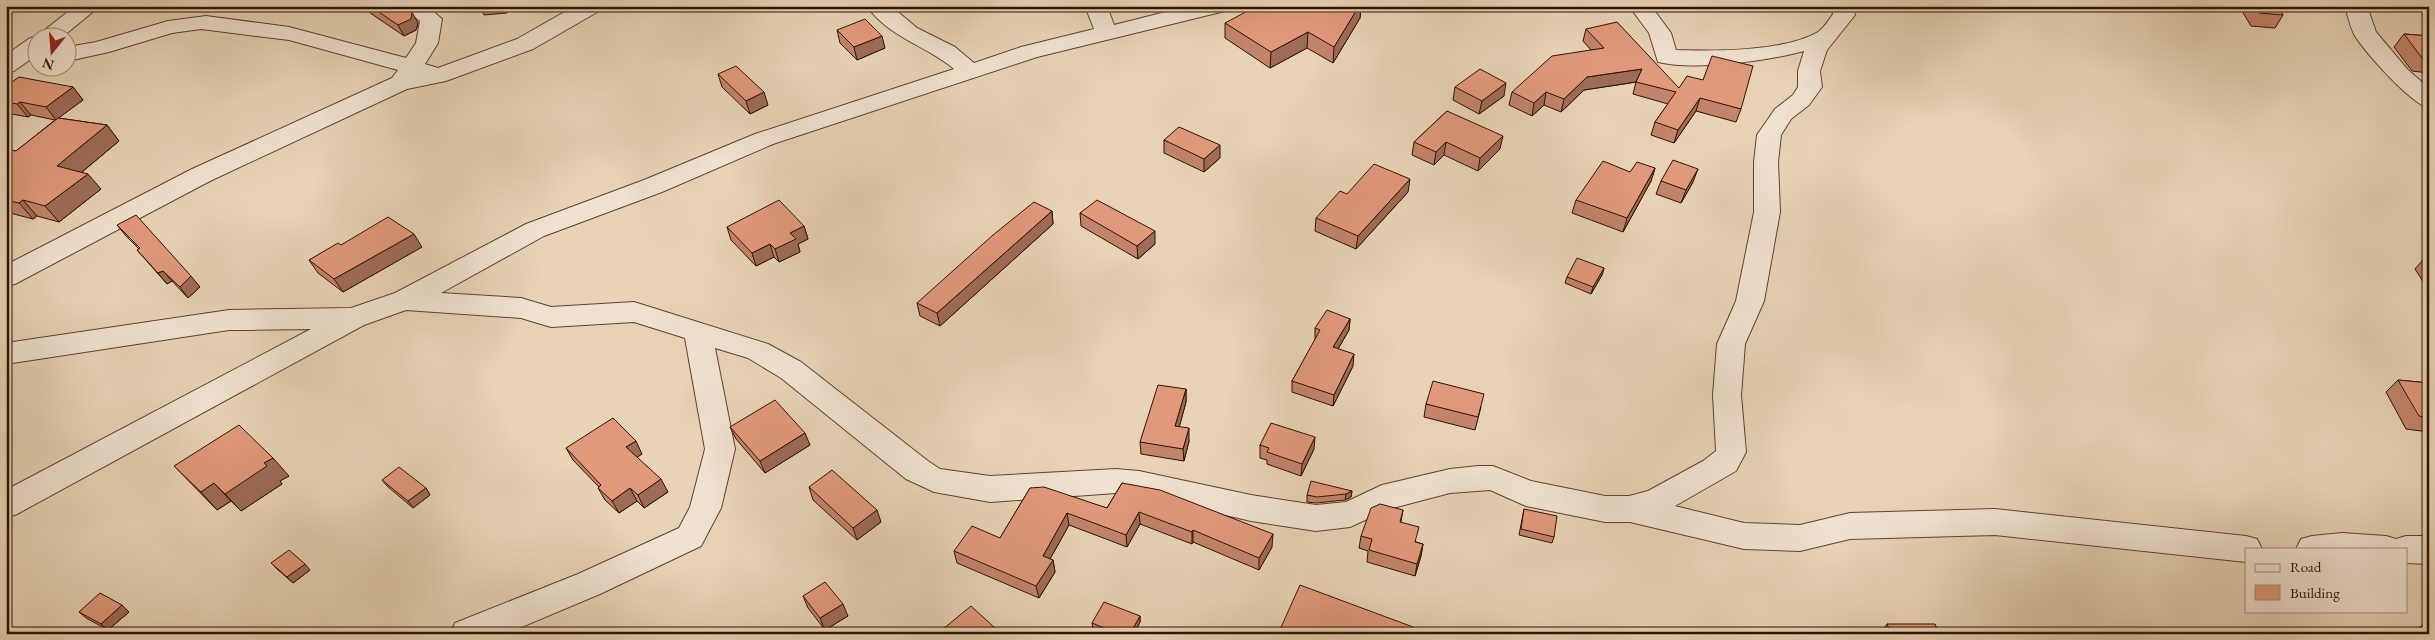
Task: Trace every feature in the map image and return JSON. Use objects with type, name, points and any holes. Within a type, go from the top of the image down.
[{"type":"street","points":[[59,28],[89,6]]},
{"type":"street","points":[[6,277],[201,175],[406,75],[427,43],[431,19],[412,6]]},
{"type":"street","points":[[78,52],[120,44],[173,27],[201,22],[295,35],[356,49],[406,75],[438,76],[526,44],[591,6]]},
{"type":"street","points":[[878,6],[909,33],[947,52],[970,71]]},
{"type":"street","points":[[1096,6],[1106,32]]},
{"type":"street","points":[[6,505],[354,318],[405,300],[535,230],[652,186],[764,139],[970,71],[1029,52],[1217,6]]},
{"type":"street","points":[[1640,6],[1660,33],[1666,57],[1767,54],[1800,47],[1824,37]]},
{"type":"street","points":[[405,300],[521,308],[551,317],[634,312],[698,334],[758,351],[790,370],[917,470],[934,480],[990,489],[1116,481],[1139,483],[1251,508],[1316,518],[1350,514],[1382,498],[1450,481],[1493,478],[1526,493],[1605,510],[1630,509],[1665,498],[1714,470],[1725,462],[1730,452],[1727,395],[1731,344],[1750,301],[1767,212],[1766,162],[1769,135],[1783,114],[1801,100],[1810,87],[1809,71],[1816,50],[1824,37],[1844,15],[1842,6]]},
{"type":"street","points":[[2356,6],[2365,34],[2400,75],[2429,101]]},
{"type":"street","points":[[11,63],[28,50]]},
{"type":"street","points":[[11,63],[28,59]]},
{"type":"street","points":[[6,354],[229,320],[354,318]]},
{"type":"street","points":[[467,634],[589,584],[690,538],[705,508],[720,449],[698,334]]},
{"type":"street","points":[[1630,509],[1744,536],[1800,538],[1850,526],[1995,522],[2245,549]]},
{"type":"street","points":[[2322,548],[2342,546],[2371,548]]},
{"type":"street","points":[[2408,549],[2429,550]]},
{"type":"building","points":[[370,6],[404,6],[412,12],[411,19],[398,25]]},
{"type":"building","points":[[1257,6],[1298,6],[1300,8],[1301,6],[1359,6],[1334,47],[1308,32],[1271,52],[1225,23]]},
{"type":"building","points":[[2255,6],[2277,6],[2283,15],[2259,13]]},
{"type":"building","points":[[865,19],[882,36],[854,47],[837,30]]},
{"type":"building","points":[[1617,22],[1679,88],[1687,76],[1703,80],[1712,56],[1753,66],[1741,109],[1700,98],[1678,130],[1655,122],[1676,92],[1636,82],[1642,69],[1587,77],[1564,99],[1546,92],[1534,103],[1512,92],[1552,56],[1604,48],[1586,29]]},
{"type":"building","points":[[2404,34],[2429,36],[2429,59],[2422,58]]},
{"type":"building","points":[[736,66],[764,92],[746,101],[718,74]]},
{"type":"building","points":[[1480,69],[1506,83],[1482,101],[1455,87]]},
{"type":"building","points":[[19,77],[73,87],[46,107],[20,102],[17,104],[6,102],[6,86]]},
{"type":"building","points":[[1447,111],[1503,136],[1480,158],[1446,142],[1436,152],[1414,142]]},
{"type":"building","points":[[58,118],[107,125],[57,166],[88,174],[45,206],[23,200],[19,203],[6,200],[6,149],[16,151]]},
{"type":"building","points":[[1179,127],[1220,145],[1204,159],[1164,140]]},
{"type":"building","points":[[1673,160],[1698,169],[1686,190],[1661,181]]},
{"type":"building","points":[[1603,161],[1630,172],[1637,162],[1655,168],[1627,218],[1576,200]]},
{"type":"building","points":[[1374,164],[1410,179],[1358,236],[1316,218],[1340,191],[1347,194]]},
{"type":"building","points":[[779,200],[804,226],[790,233],[796,239],[775,249],[770,244],[752,253],[727,227]]},
{"type":"building","points":[[1097,200],[1155,231],[1137,246],[1080,213]]},
{"type":"building","points":[[1034,202],[1052,211],[937,313],[917,303],[993,235]]},
{"type":"building","points":[[136,215],[191,276],[180,287],[163,271],[158,273],[137,250],[140,248],[117,225]]},
{"type":"building","points":[[388,217],[414,234],[334,279],[309,260],[338,243],[341,245]]},
{"type":"building","points":[[1577,258],[1604,268],[1593,287],[1567,277]]},
{"type":"building","points":[[1327,310],[1350,319],[1333,347],[1354,354],[1334,395],[1292,381],[1320,330],[1315,328]]},
{"type":"building","points":[[2398,380],[2429,383],[2429,418],[2419,416]]},
{"type":"building","points":[[1433,381],[1484,394],[1478,417],[1426,404]]},
{"type":"building","points":[[1158,385],[1186,389],[1175,426],[1189,428],[1183,449],[1140,442]]},
{"type":"building","points":[[775,400],[805,433],[760,461],[730,427]]},
{"type":"building","points":[[613,418],[636,441],[626,447],[661,479],[638,495],[630,488],[612,501],[598,488],[601,485],[566,448]]},
{"type":"building","points":[[1271,423],[1315,437],[1302,464],[1267,452],[1269,448],[1260,445]]},
{"type":"building","points":[[239,425],[273,458],[264,463],[267,466],[225,494],[214,483],[201,492],[174,466]]},
{"type":"building","points":[[399,467],[426,488],[408,501],[382,480]]},
{"type":"building","points":[[832,470],[877,510],[853,528],[809,487]]},
{"type":"building","points":[[1311,481],[1352,491],[1346,494],[1317,497],[1307,495]]},
{"type":"building","points":[[1122,483],[1160,490],[1273,534],[1259,558],[1193,530],[1192,532],[1139,512],[1126,535],[1067,513],[1043,556],[1053,560],[1036,586],[954,551],[972,526],[1000,538],[1030,488],[1044,487],[1107,508]]},
{"type":"building","points":[[1380,504],[1403,510],[1400,522],[1419,527],[1415,542],[1423,544],[1417,564],[1369,550],[1372,539],[1361,536],[1371,508]]},
{"type":"building","points":[[1524,509],[1557,516],[1554,537],[1521,529]]},
{"type":"building","points":[[289,550],[305,564],[287,577],[271,563]]},
{"type":"building","points":[[825,582],[843,604],[820,618],[803,596]]},
{"type":"building","points":[[1300,585],[1413,627],[1410,634],[1278,634]]},
{"type":"building","points":[[100,593],[122,605],[101,624],[79,612]]},
{"type":"building","points":[[1104,602],[1140,616],[1130,634],[1119,634],[1092,623]]},
{"type":"building","points":[[971,606],[996,629],[990,634],[937,634]]},
{"type":"building","points":[[1887,624],[1935,624],[1939,634],[1891,634]]}]
